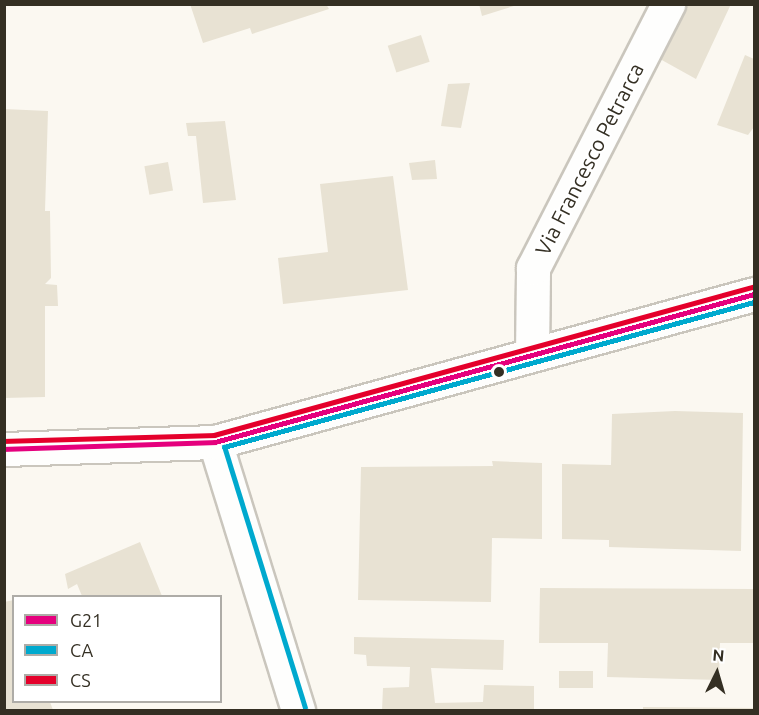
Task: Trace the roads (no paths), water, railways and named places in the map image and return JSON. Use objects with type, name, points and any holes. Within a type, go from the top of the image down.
[{"type":"street","name":"Via Francesco Petrarca","points":[[532,354],[533,268],[668,4]]},
{"type":"street","points":[[4,449],[215,442],[754,294]]},
{"type":"street","points":[[215,442],[298,711]]}]
